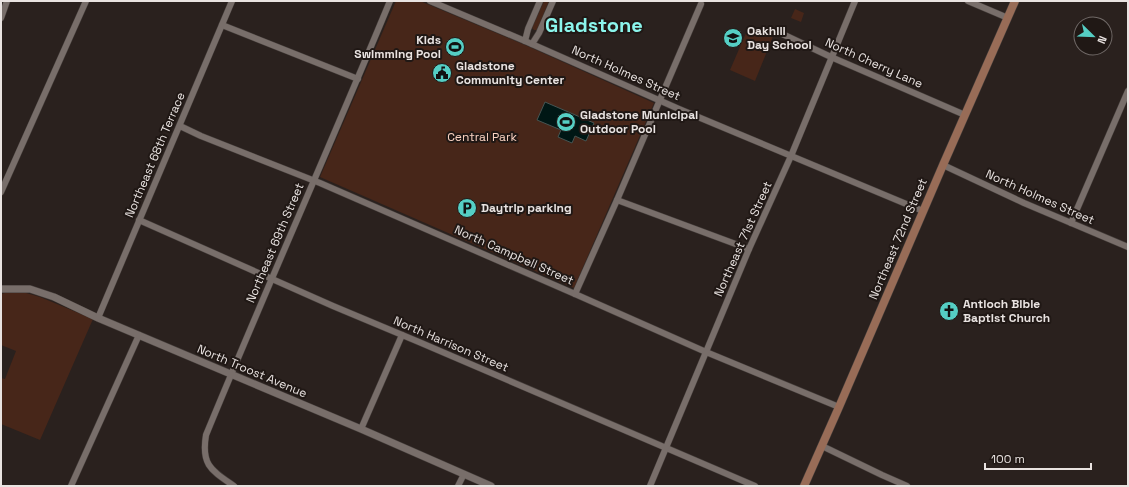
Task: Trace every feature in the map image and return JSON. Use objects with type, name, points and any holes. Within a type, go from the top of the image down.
[{"type":"main road","name":"Northeast 72nd Street","points":[[804,486],[1015,1]]},
{"type":"street","points":[[1,18],[7,1]]},
{"type":"street","points":[[1,192],[86,1]]},
{"type":"street","name":"Northeast 68th Terrace","points":[[98,318],[232,1]]},
{"type":"street","name":"Northeast 69th Street","points":[[234,486],[208,466],[204,453],[206,435],[390,1]]},
{"type":"street","name":"North Holmes Street","points":[[430,1],[532,44],[660,101],[923,211]]},
{"type":"street","points":[[525,41],[528,28],[540,1]]},
{"type":"street","points":[[532,44],[539,33],[553,1]]},
{"type":"street","name":"Northeast 71st Street","points":[[650,486],[791,156],[855,1]]},
{"type":"street","points":[[968,1],[1008,18]]},
{"type":"street","points":[[575,294],[701,4]]},
{"type":"street","points":[[222,25],[358,79]]},
{"type":"street","name":"North Cherry Lane","points":[[776,31],[965,115]]},
{"type":"street","points":[[1071,223],[1128,91]]},
{"type":"street","name":"North Campbell Street","points":[[180,126],[201,136],[314,181],[706,352],[839,407]]},
{"type":"street","name":"North Holmes Street","points":[[943,165],[1024,203],[1128,247]]},
{"type":"street","points":[[617,200],[750,249]]},
{"type":"street","name":"North Harrison Street","points":[[139,220],[333,306],[755,486]]},
{"type":"street","name":"North Troost Avenue","points":[[1,289],[30,289],[54,297],[98,318],[361,429],[491,486]]},
{"type":"street","points":[[71,486],[139,335]]},
{"type":"street","points":[[361,429],[402,335]]},
{"type":"street","points":[[822,446],[907,486]]},
{"type":"street","points":[[458,486],[464,474]]},
{"type":"green space","name":"Central Park","points":[[396,1],[420,1],[525,45],[654,103],[574,288],[320,177]]},
{"type":"green space","points":[[544,1],[549,1],[537,30],[534,30],[532,28]]},
{"type":"green space","points":[[795,9],[804,13],[801,22],[791,18]]},
{"type":"green space","points":[[765,30],[774,34],[755,81],[730,70],[746,33],[759,37],[763,35]]},
{"type":"green space","points":[[26,293],[40,297],[93,319],[40,440],[1,424],[1,378],[5,379],[16,351],[1,345],[1,294]]},
{"type":"shaded area","name":"Gladstone Municipal Outdoor Pool","points":[[545,102],[594,123],[586,141],[575,136],[572,143],[558,137],[561,130],[537,120]]},
{"type":"place","name":"Oakhill Day School","points":[[733,38]]},
{"type":"place","name":"Kids Swimming Pool","points":[[455,47]]},
{"type":"place","name":"Gladstone Community Center","points":[[442,73]]},
{"type":"place","name":"Gladstone Municipal Outdoor Pool","points":[[566,122]]},
{"type":"place","name":"Daytrip parking","points":[[467,208]]},
{"type":"place","name":"Antioch Bible Baptist Church","points":[[949,311]]},
{"type":"district","name":"Gladstone","points":[[594,25]]}]
